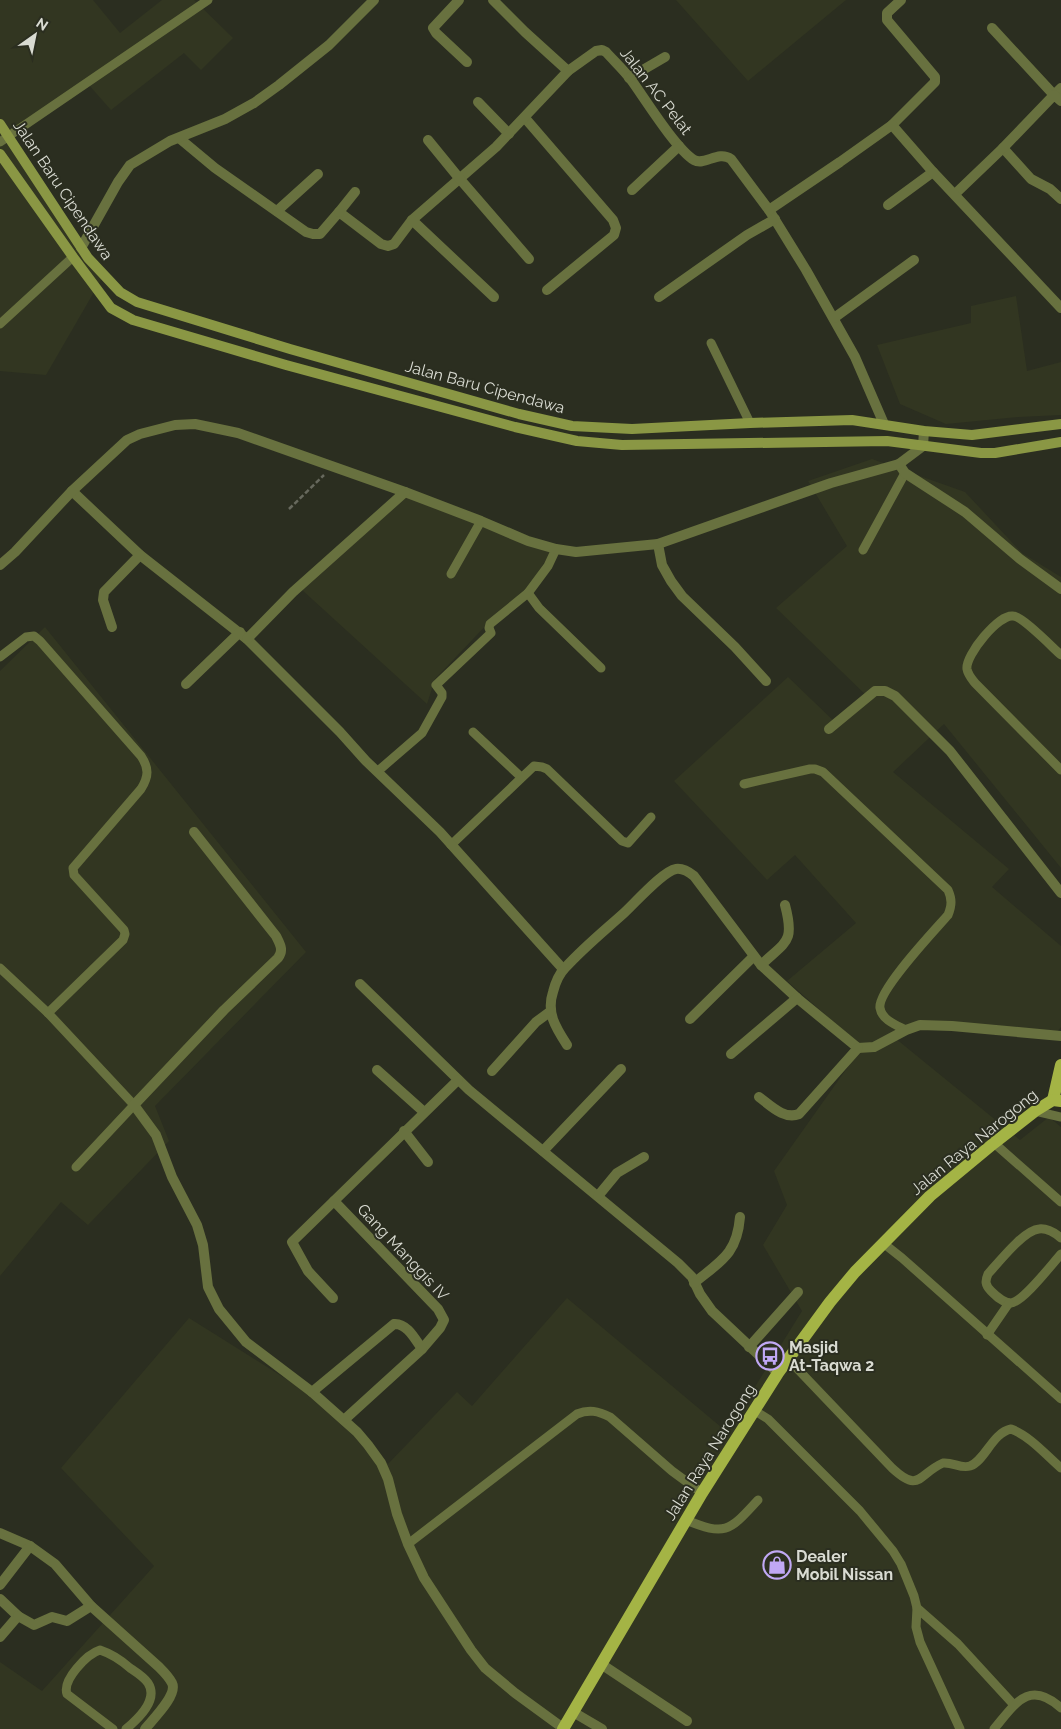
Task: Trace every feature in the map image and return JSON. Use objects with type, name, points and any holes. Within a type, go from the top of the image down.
[{"type":"main road","name":"Jalan Baru Cipendawa","points":[[0,124],[4,140],[81,248],[120,292],[137,302],[290,349],[519,414],[572,426],[632,429],[852,420],[924,431],[972,435],[1061,424]]},
{"type":"main road","name":"Jalan Baru Cipendawa","points":[[0,154],[73,258],[111,308],[133,320],[286,365],[515,427],[577,441],[622,445],[887,440],[981,454],[1061,442]]},
{"type":"main road","points":[[286,365],[290,349]]},
{"type":"main road","points":[[515,427],[519,414]]},
{"type":"main road","name":"Jalan Raya Narogong","points":[[563,1728],[702,1493],[788,1359],[855,1272],[930,1196],[1035,1111],[1057,1100],[1060,1073]]},
{"type":"street","points":[[81,248],[118,182],[130,165],[170,141],[225,119],[260,98],[330,44],[374,0]]},
{"type":"street","points":[[459,0],[433,28],[467,62]]},
{"type":"street","points":[[339,212],[381,244],[388,246],[394,244],[412,220],[496,147],[568,71],[524,32],[493,0]]},
{"type":"street","points":[[659,297],[747,235],[840,162],[892,125],[935,82],[935,77],[887,20],[887,13],[901,0]]},
{"type":"street","points":[[955,194],[1059,94],[992,28]]},
{"type":"street","name":"Jalan AC Pelat","points":[[568,71],[596,51],[602,50],[606,52],[630,78],[679,146],[697,161],[726,156],[746,178],[772,215]]},
{"type":"street","points":[[630,78],[665,57]]},
{"type":"street","points":[[478,102],[509,134]]},
{"type":"street","points":[[525,118],[613,220],[616,228],[614,235],[548,290]]},
{"type":"street","points":[[892,125],[933,172],[1061,308]]},
{"type":"street","points":[[179,138],[215,168],[306,232],[320,234],[355,192]]},
{"type":"street","points":[[428,140],[529,259]]},
{"type":"street","points":[[632,190],[679,146]]},
{"type":"street","points":[[1004,148],[1031,179],[1050,189],[1061,199]]},
{"type":"street","points":[[888,205],[933,172]]},
{"type":"street","points":[[277,211],[318,174]]},
{"type":"street","points":[[772,215],[834,318],[855,357],[884,424]]},
{"type":"street","points":[[412,220],[494,297]]},
{"type":"street","points":[[834,318],[914,260]]},
{"type":"street","points":[[0,565],[15,552],[72,491],[126,440],[140,434],[175,425],[195,424],[238,433],[406,492],[528,541],[556,549],[576,552],[658,544],[831,483],[902,468],[923,446],[924,431]]},
{"type":"street","points":[[902,468],[965,512],[1020,559],[1061,589]]},
{"type":"street","points":[[72,491],[140,555],[244,636],[451,845],[563,969]]},
{"type":"street","points":[[186,684],[244,636],[406,492]]},
{"type":"street","points":[[658,544],[662,565],[682,596],[735,647],[766,681]]},
{"type":"street","points":[[112,627],[103,600],[104,592],[140,555]]},
{"type":"street","points":[[829,729],[875,691],[884,691],[895,696],[950,751],[1061,893]]},
{"type":"street","points":[[194,832],[276,936],[281,946],[281,953],[134,1105],[156,1135],[172,1177],[197,1225],[203,1245],[208,1287],[219,1309],[246,1342],[312,1392],[344,1420],[368,1445],[381,1463],[408,1544],[424,1578],[471,1650],[485,1668],[515,1693],[563,1728]]},
{"type":"street","points":[[567,1045],[555,1025],[551,1011],[552,992],[563,969],[601,931],[622,915],[662,877],[677,869],[686,870],[694,876],[760,965],[858,1048],[869,1048],[880,1044],[915,1026],[935,1025],[1061,1036]]},
{"type":"street","points":[[760,965],[789,937],[790,926],[785,905]]},
{"type":"street","points":[[690,1019],[753,957]]},
{"type":"street","points":[[360,984],[458,1080],[512,1128],[543,1151],[678,1263],[692,1277],[704,1302],[712,1312],[778,1373]]},
{"type":"street","points":[[731,1054],[797,998]]},
{"type":"street","points":[[492,1071],[521,1038],[551,1011]]},
{"type":"street","points":[[759,1097],[782,1114],[792,1116],[799,1114],[858,1048]]},
{"type":"street","points":[[543,1151],[621,1069]]},
{"type":"street","points":[[377,1070],[424,1112]]},
{"type":"street","name":"Gang Manggis IV","points":[[333,1298],[308,1271],[292,1242],[458,1080]]},
{"type":"street","points":[[404,1131],[428,1162]]},
{"type":"street","points":[[598,1196],[617,1173],[644,1157]]},
{"type":"street","name":"Gang Manggis IV","points":[[334,1201],[438,1309],[444,1320],[440,1328],[422,1348],[344,1420]]},
{"type":"street","points":[[694,1283],[730,1251],[737,1238],[740,1217]]},
{"type":"street","points":[[749,1347],[798,1292]]},
{"type":"street","points":[[312,1392],[394,1324],[400,1324],[405,1327],[422,1348]]},
{"type":"street","points":[[0,1533],[30,1546],[55,1564],[91,1606],[159,1667],[172,1683],[171,1696],[145,1729]]},
{"type":"street","points":[[0,1585],[30,1546]]},
{"type":"street","points":[[0,1599],[18,1616],[34,1625],[52,1617],[67,1621],[91,1606]]},
{"type":"street","points":[[0,1636],[18,1616]]},
{"type":"street","points":[[601,1664],[687,1720]]},
{"type":"street","points":[[573,1712],[602,1729]]},
{"type":"lane","points":[[4,140],[208,0]]},
{"type":"lane","points":[[0,324],[73,258]]},
{"type":"lane","points":[[711,343],[750,423]]},
{"type":"lane","points":[[863,550],[902,468]]},
{"type":"lane","points":[[451,574],[481,521]]},
{"type":"lane","points":[[378,771],[422,733],[442,697],[442,693],[436,685],[491,633],[490,624],[528,593],[548,566],[556,549]]},
{"type":"lane","points":[[528,593],[539,608],[601,668]]},
{"type":"lane","points":[[1061,655],[1022,619],[1011,615],[1004,618],[978,644],[968,663],[967,670],[975,683],[1061,770]]},
{"type":"lane","points":[[0,657],[26,637],[34,636],[40,640],[141,756],[149,771],[141,789],[73,868],[74,874],[124,930],[123,940],[48,1013]]},
{"type":"lane","points":[[473,732],[522,777]]},
{"type":"lane","points":[[451,845],[534,766],[542,766],[547,769],[622,841],[628,843],[651,817]]},
{"type":"lane","points":[[744,784],[810,769],[823,772],[948,890],[952,906],[948,915],[907,963],[880,1000],[882,1015],[892,1024],[906,1030]]},
{"type":"lane","points":[[0,968],[48,1013],[134,1105],[76,1168]]},
{"type":"lane","points":[[1035,1111],[1061,1117]]},
{"type":"lane","points":[[994,1143],[1061,1202]]},
{"type":"lane","points":[[1061,1238],[1054,1232],[1041,1228],[1030,1232],[988,1274],[986,1281],[988,1289],[1009,1303],[1016,1302],[1028,1292],[1061,1254]]},
{"type":"lane","points":[[883,1243],[1061,1399]]},
{"type":"lane","points":[[987,1335],[1009,1303]]},
{"type":"lane","points":[[788,1359],[892,1468],[909,1481],[917,1480],[943,1462],[962,1466],[974,1464],[1000,1435],[1011,1429],[1033,1443],[1061,1468]]},
{"type":"lane","points":[[408,1544],[577,1414],[584,1411],[601,1412],[610,1417],[672,1471],[702,1493]]},
{"type":"lane","points":[[755,1411],[768,1419],[860,1511],[893,1551],[901,1564],[914,1596],[917,1608],[916,1627],[920,1642],[960,1729]]},
{"type":"lane","points":[[686,1520],[705,1528],[719,1530],[729,1528],[758,1500]]},
{"type":"lane","points":[[917,1608],[958,1644],[1014,1705]]},
{"type":"lane","points":[[113,1729],[67,1694],[66,1691],[67,1682],[74,1672],[90,1654],[100,1650],[118,1658],[144,1678],[149,1685],[151,1696],[146,1707],[126,1729]]},
{"type":"lane","points":[[994,1729],[1023,1697],[1035,1694],[1042,1696],[1052,1700],[1061,1708]]},
{"type":"path","points":[[289,509],[332,467]]},
{"type":"shaded area","points":[[0,0],[93,0],[120,33],[162,0],[194,0],[233,38],[201,70],[184,53],[111,110],[88,84],[8,139],[105,273],[46,375],[0,371]]},
{"type":"shaded area","points":[[676,0],[846,0],[748,81]]},
{"type":"shaded area","points":[[1016,296],[1027,371],[1061,362],[1061,415],[946,424],[900,404],[877,345],[971,323],[971,306]]},
{"type":"shaded area","points":[[872,459],[965,492],[1022,553],[1061,577],[1061,868],[944,724],[893,772],[1009,869],[992,887],[1061,946],[1061,1027],[1058,1031],[921,1021],[895,1038],[1020,1140],[1049,1117],[1061,1127],[1061,1729],[0,1729],[0,1662],[42,1691],[154,1566],[61,1468],[189,1318],[353,1421],[388,1464],[457,1392],[472,1406],[567,1298],[727,1432],[802,1311],[763,1245],[787,1205],[774,1171],[862,1047],[787,981],[856,923],[795,855],[767,880],[674,781],[788,677],[839,726],[871,700],[776,608],[847,546],[808,481]]},
{"type":"shaded area","points":[[411,490],[553,549],[528,588],[493,618],[435,679],[427,704],[301,589]]},
{"type":"shaded area","points":[[45,627],[306,952],[155,1106],[169,1141],[88,1225],[61,1202],[0,1276],[0,671]]},
{"type":"place","name":"Masjid At-Taqwa 2","points":[[770,1356]]},
{"type":"place","name":"Dealer Mobil Nissan","points":[[777,1565]]}]
